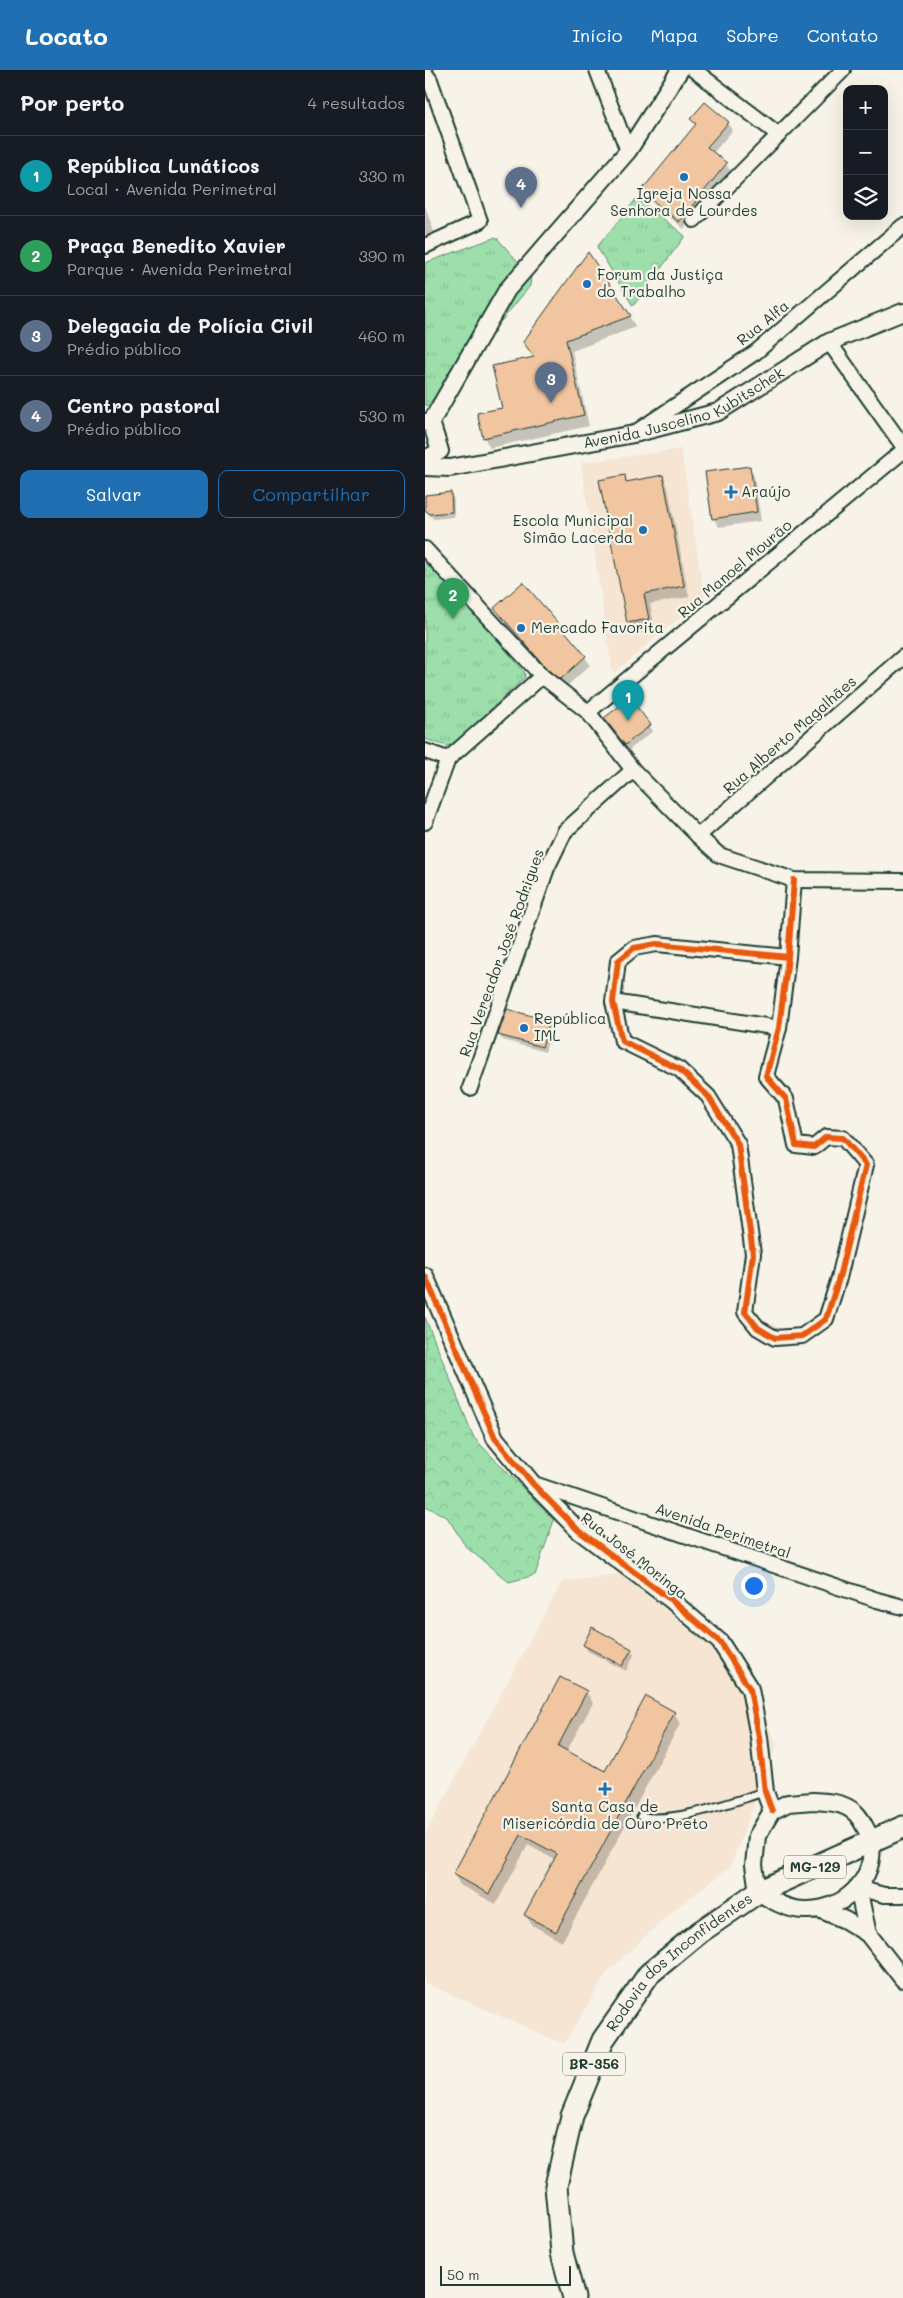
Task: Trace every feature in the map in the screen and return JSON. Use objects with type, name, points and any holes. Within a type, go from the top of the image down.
[{"type":"main road","name":"MG-129","points":[[758,1892],[903,1827]]},
{"type":"main road","name":"Rodovia dos Inconfidentes","points":[[574,2298],[562,2252],[556,2186],[573,2116],[603,2040],[649,1974],[700,1932],[758,1892]]},
{"type":"street","points":[[597,70],[628,151]]},
{"type":"street","points":[[450,468],[440,451],[428,422],[507,290],[628,151],[680,70]]},
{"type":"street","points":[[694,70],[779,135]]},
{"type":"street","points":[[694,220],[843,70]]},
{"type":"street","points":[[425,73],[480,221],[425,246]]},
{"type":"street","name":"Rua Alfa","points":[[634,434],[756,352],[903,226]]},
{"type":"street","name":"Avenida Juscelino Kubitschek","points":[[425,467],[450,468],[634,434],[718,412],[829,342],[903,312]]},
{"type":"street","points":[[829,342],[903,446]]},
{"type":"street","points":[[425,459],[440,451]]},
{"type":"street","name":"Rua Manoel Mourão","points":[[588,712],[903,451]]},
{"type":"street","points":[[425,549],[542,676],[588,712],[633,770],[719,855],[794,880],[903,882]]},
{"type":"street","name":"Rua Alberto Magalhães","points":[[698,836],[903,657]]},
{"type":"street","points":[[425,822],[448,759],[542,676]]},
{"type":"street","points":[[425,751],[448,759]]},
{"type":"street","name":"Rua Vereador José Rodrigues","points":[[471,1088],[547,868],[565,831],[633,770]]},
{"type":"street","points":[[788,957],[657,944],[634,948],[618,961],[613,1002],[622,1041],[679,1069],[708,1096],[738,1144],[753,1254],[745,1312],[758,1328],[775,1338],[802,1336],[827,1318],[839,1278],[866,1166],[843,1138],[826,1137],[815,1147],[796,1145],[785,1099],[766,1076],[779,1028],[788,957],[794,880]]},
{"type":"street","points":[[613,1002],[779,1028]]},
{"type":"street","name":"Rua José Moringa","points":[[425,1276],[495,1438],[533,1484],[578,1530],[670,1599],[719,1642],[750,1689],[759,1737],[765,1792],[772,1811]]},
{"type":"street","name":"Avenida Perimetral","points":[[533,1484],[877,1600],[903,1607]]},
{"type":"street","points":[[813,1801],[835,1803],[853,1811],[863,1823],[871,1841],[869,1872],[858,1888],[848,1897],[819,1909],[807,1910],[791,1908],[775,1902],[758,1892],[754,1864],[757,1836],[772,1811],[788,1803],[813,1801]]},
{"type":"street","points":[[858,1888],[884,1896],[903,1895]]},
{"type":"street","points":[[858,1888],[868,1934]]},
{"type":"street","points":[[819,1909],[845,1920],[868,1934],[903,1979]]},
{"type":"lane","points":[[641,1816],[655,1818],[699,1811],[765,1792]]},
{"type":"shaded area","name":"Escola Municipal Simão Lacerda","points":[[681,449],[704,597],[613,674],[581,463]]},
{"type":"shaded area","name":"Santa Casa de Misericórdia de Ouro Preto","points":[[621,1574],[742,1672],[777,1744],[730,1867],[672,1911],[607,1973],[564,2044],[425,1983],[425,1834],[562,1582]]},
{"type":"green space","points":[[637,198],[685,236],[633,306],[597,247]]},
{"type":"green space","points":[[496,237],[531,276],[530,286],[431,406],[425,405],[425,263]]},
{"type":"green space","points":[[427,562],[437,566],[524,672],[525,677],[454,744],[447,746],[425,739],[425,564]]},
{"type":"green space","points":[[425,1317],[474,1438],[554,1520],[535,1575],[509,1582],[466,1547],[447,1517],[425,1506]]},
{"type":"building","name":"Igreja Nossa Senhora de Lourdes","points":[[705,102],[729,122],[707,147],[727,163],[679,222],[641,191],[696,124],[690,119]]},
{"type":"building","points":[[588,252],[631,316],[566,340],[584,415],[483,438],[477,413],[502,408],[492,366],[534,357],[523,342]]},
{"type":"building","name":"Araújo","points":[[750,466],[757,512],[712,519],[705,472]]},
{"type":"building","points":[[625,475],[626,482],[663,475],[684,586],[644,594],[649,619],[627,623],[599,480]]},
{"type":"building","points":[[451,492],[452,512],[430,514],[425,510],[425,495]]},
{"type":"building","points":[[523,582],[586,656],[561,679],[548,670],[494,608]]},
{"type":"building","points":[[630,698],[651,725],[625,745],[604,718]]},
{"type":"building","name":"República IML","points":[[507,1009],[550,1021],[542,1047],[498,1035]]},
{"type":"building","points":[[592,1627],[632,1649],[622,1666],[583,1645]]},
{"type":"building","points":[[560,1677],[587,1691],[558,1746],[605,1771],[646,1696],[675,1712],[556,1932],[524,1915],[557,1854],[521,1835],[489,1894],[453,1874]]},
{"type":"cycle path","points":[[788,957],[779,1028],[766,1076],[786,1099],[796,1145],[814,1147],[826,1137],[843,1138],[866,1165],[839,1278],[826,1319],[802,1336],[775,1338],[758,1328],[745,1312],[753,1254],[738,1144],[708,1096],[679,1069],[622,1041],[613,1002],[618,961],[634,948],[657,944],[788,957],[794,880]]},
{"type":"cycle path","points":[[425,1276],[495,1438],[533,1484],[578,1530],[670,1599],[720,1642],[750,1689],[759,1737],[765,1792],[772,1811]]},
{"type":"place","name":"Igreja Nossa Senhora de Lourdes","points":[[684,177]]},
{"type":"place","name":"Centro pastoral","points":[[521,208]]},
{"type":"place","name":"Forum da Justiça do Trabalho","points":[[587,284]]},
{"type":"place","name":"Delegacia de Polícia Civil","points":[[551,403]]},
{"type":"place","name":"Araújo","points":[[731,492]]},
{"type":"place","name":"Escola Municipal Simão Lacerda","points":[[643,530]]},
{"type":"place","name":"Praça Benedito Xavier","points":[[453,619]]},
{"type":"place","name":"Mercado Favorita","points":[[521,628]]},
{"type":"place","name":"República Lunáticos","points":[[628,721]]},
{"type":"place","name":"República IML","points":[[524,1028]]},
{"type":"place","name":"Santa Casa de Misericórdia de Ouro Preto","points":[[605,1789]]}]
